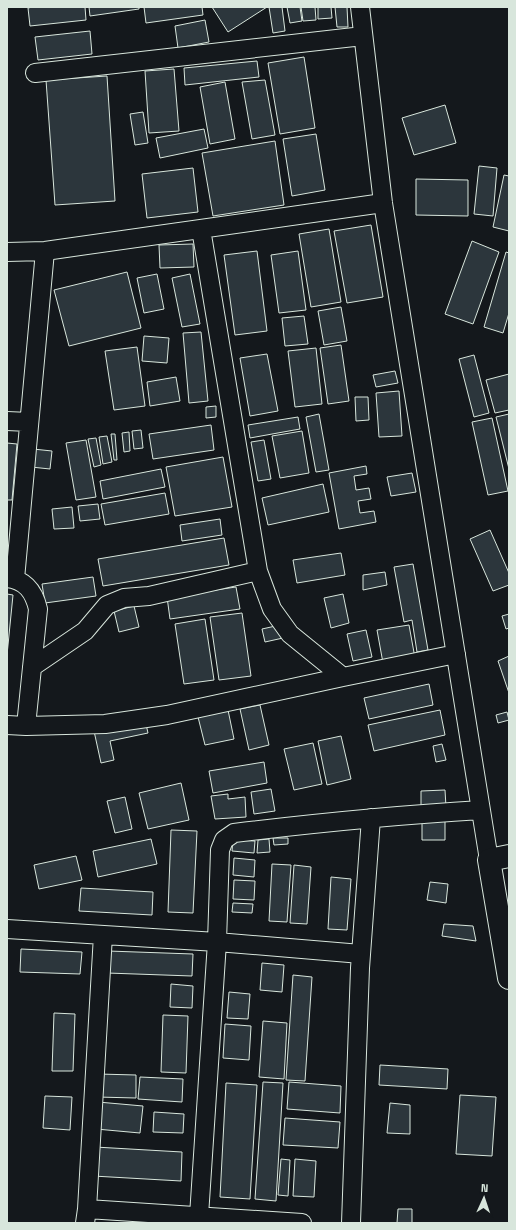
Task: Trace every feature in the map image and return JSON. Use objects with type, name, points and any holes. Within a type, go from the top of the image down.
[{"type":"street","points":[[360,7],[383,203],[481,810],[499,858],[509,978]]},
{"type":"street","points":[[35,73],[363,36]]},
{"type":"street","points":[[7,252],[45,251],[383,203]]},
{"type":"street","points":[[201,229],[258,571],[272,609],[290,634],[343,677]]},
{"type":"street","points":[[26,726],[38,609],[35,598],[29,588],[11,579],[29,422],[45,251]]},
{"type":"street","points":[[7,421],[29,422]]},
{"type":"street","points":[[32,667],[85,631],[107,605],[124,598],[149,596],[258,571]]},
{"type":"street","points":[[7,725],[106,724],[167,715],[456,654]]},
{"type":"street","points":[[200,1216],[217,942],[220,850],[224,840],[234,833],[318,823],[481,810]]},
{"type":"street","points":[[351,1223],[361,954],[371,818]]},
{"type":"street","points":[[7,929],[217,942],[361,954]]},
{"type":"street","points":[[103,936],[86,1216],[200,1216],[302,1223]]},
{"type":"building","points":[[85,7],[86,20],[30,26],[28,8]]},
{"type":"building","points":[[89,7],[139,7],[139,9],[90,16]]},
{"type":"building","points":[[144,7],[202,7],[203,15],[146,23]]},
{"type":"building","points":[[212,7],[267,7],[228,32]]},
{"type":"building","points":[[269,7],[282,7],[285,31],[273,33]]},
{"type":"building","points":[[287,7],[300,7],[302,21],[290,23]]},
{"type":"building","points":[[301,7],[315,7],[316,20],[303,21]]},
{"type":"building","points":[[318,7],[331,7],[332,18],[318,19]]},
{"type":"building","points":[[335,7],[347,7],[348,27],[337,27]]},
{"type":"building","points":[[205,20],[209,42],[178,48],[175,26]]},
{"type":"building","points":[[90,31],[92,54],[38,60],[35,37]]},
{"type":"building","points":[[304,57],[315,128],[280,134],[268,63]]},
{"type":"building","points":[[257,61],[259,77],[185,85],[184,68]]},
{"type":"building","points":[[174,69],[179,131],[149,133],[145,71]]},
{"type":"building","points":[[107,76],[115,201],[55,205],[46,80]]},
{"type":"building","points":[[265,80],[275,135],[252,139],[242,82]]},
{"type":"building","points":[[225,82],[235,139],[210,144],[200,87]]},
{"type":"building","points":[[445,105],[456,143],[414,155],[402,118]]},
{"type":"building","points":[[143,112],[148,143],[135,145],[130,114]]},
{"type":"building","points":[[204,129],[208,148],[160,158],[156,138]]},
{"type":"building","points":[[316,134],[325,190],[292,196],[283,139]]},
{"type":"building","points":[[275,141],[284,205],[213,216],[202,153]]},
{"type":"building","points":[[479,166],[497,168],[493,216],[474,214]]},
{"type":"building","points":[[193,168],[198,212],[147,218],[142,174]]},
{"type":"building","points":[[504,175],[509,176],[509,231],[493,227]]},
{"type":"building","points":[[416,179],[468,180],[468,216],[416,215]]},
{"type":"building","points":[[371,225],[383,297],[347,303],[334,231]]},
{"type":"building","points":[[329,229],[341,302],[311,307],[299,234]]},
{"type":"building","points":[[472,241],[499,252],[473,324],[445,314]]},
{"type":"building","points":[[193,244],[194,267],[160,268],[159,245]]},
{"type":"building","points":[[257,251],[267,331],[235,335],[224,255]]},
{"type":"building","points":[[298,251],[306,310],[279,313],[271,255]]},
{"type":"building","points":[[506,252],[509,253],[509,313],[503,333],[484,327]]},
{"type":"building","points":[[127,272],[141,328],[69,346],[54,290]]},
{"type":"building","points":[[157,274],[164,309],[144,313],[137,278]]},
{"type":"building","points":[[190,274],[200,324],[182,327],[172,278]]},
{"type":"building","points":[[341,307],[347,341],[324,345],[318,311]]},
{"type":"building","points":[[304,316],[308,344],[285,346],[282,318]]},
{"type":"building","points":[[201,332],[208,401],[189,403],[183,333]]},
{"type":"building","points":[[144,336],[169,338],[167,363],[142,361]]},
{"type":"building","points":[[341,345],[349,401],[328,404],[320,348]]},
{"type":"building","points":[[137,347],[145,406],[114,410],[105,351]]},
{"type":"building","points":[[316,348],[322,404],[295,407],[288,351]]},
{"type":"building","points":[[267,354],[278,411],[250,416],[240,358]]},
{"type":"building","points":[[474,355],[489,413],[474,417],[459,359]]},
{"type":"building","points":[[395,371],[398,383],[376,387],[373,375]]},
{"type":"building","points":[[509,374],[509,410],[495,413],[486,380]]},
{"type":"building","points":[[176,377],[180,401],[150,406],[147,382]]},
{"type":"building","points":[[399,391],[402,436],[379,437],[376,393]]},
{"type":"building","points":[[355,397],[368,397],[369,420],[356,421]]},
{"type":"building","points":[[216,406],[216,417],[206,418],[206,407]]},
{"type":"building","points":[[319,414],[329,470],[316,472],[306,417]]},
{"type":"building","points":[[509,414],[509,469],[496,417]]},
{"type":"building","points":[[298,417],[300,429],[250,438],[248,425]]},
{"type":"building","points":[[492,418],[508,491],[488,495],[472,422]]},
{"type":"building","points":[[211,425],[214,450],[153,459],[149,434]]},
{"type":"building","points":[[141,430],[143,448],[134,449],[132,431]]},
{"type":"building","points":[[302,431],[309,473],[280,478],[272,436]]},
{"type":"building","points":[[129,432],[130,451],[124,452],[122,433]]},
{"type":"building","points":[[111,434],[115,434],[117,460],[114,460]]},
{"type":"building","points":[[107,436],[112,462],[103,464],[99,437]]},
{"type":"building","points":[[96,438],[101,465],[94,467],[88,439]]},
{"type":"building","points":[[86,440],[96,497],[76,500],[66,443]]},
{"type":"building","points":[[264,440],[271,479],[258,481],[251,442]]},
{"type":"building","points":[[7,443],[17,444],[12,500],[7,500]]},
{"type":"building","points":[[33,449],[52,451],[50,469],[31,467]]},
{"type":"building","points":[[223,457],[232,507],[175,516],[166,467]]},
{"type":"building","points":[[366,466],[367,474],[354,476],[356,490],[369,488],[371,499],[358,501],[360,513],[374,511],[376,522],[339,529],[329,473]]},
{"type":"building","points":[[161,469],[165,487],[103,499],[100,481]]},
{"type":"building","points":[[412,473],[416,492],[391,496],[387,477]]},
{"type":"building","points":[[323,484],[329,512],[268,525],[262,498]]},
{"type":"building","points":[[165,493],[169,514],[105,525],[101,504]]},
{"type":"building","points":[[98,504],[100,519],[80,521],[78,506]]},
{"type":"building","points":[[72,507],[74,528],[54,529],[52,509]]},
{"type":"building","points":[[220,519],[222,535],[182,541],[180,525]]},
{"type":"building","points":[[490,530],[509,573],[509,585],[493,591],[470,539]]},
{"type":"building","points":[[224,538],[229,565],[103,586],[98,559]]},
{"type":"building","points":[[341,553],[345,575],[297,583],[293,560]]},
{"type":"building","points":[[413,564],[428,650],[417,652],[412,620],[404,622],[394,567]]},
{"type":"building","points":[[385,572],[387,585],[363,590],[363,575]]},
{"type":"building","points":[[93,577],[96,596],[45,603],[42,584]]},
{"type":"building","points":[[236,587],[240,609],[170,619],[167,597]]},
{"type":"building","points":[[7,594],[13,595],[7,655]]},
{"type":"building","points":[[343,594],[349,623],[331,628],[324,598]]},
{"type":"building","points":[[134,606],[139,627],[119,632],[114,611]]},
{"type":"building","points":[[242,613],[251,676],[219,680],[210,617]]},
{"type":"building","points":[[509,614],[509,628],[506,629],[502,616]]},
{"type":"building","points":[[205,619],[214,680],[184,684],[175,624]]},
{"type":"building","points":[[280,625],[283,638],[265,642],[262,629]]},
{"type":"building","points":[[409,625],[415,658],[383,663],[377,630]]},
{"type":"building","points":[[366,630],[372,657],[353,661],[347,634]]},
{"type":"building","points":[[509,656],[509,693],[498,661]]},
{"type":"building","points":[[429,684],[433,705],[369,719],[364,698]]},
{"type":"building","points":[[260,705],[269,745],[249,750],[240,709]]},
{"type":"building","points":[[228,710],[234,739],[205,745],[198,717]]},
{"type":"building","points":[[440,710],[445,735],[374,751],[368,725]]},
{"type":"building","points":[[507,712],[509,720],[498,723],[496,715]]},
{"type":"building","points":[[145,720],[148,733],[110,741],[114,760],[101,763],[94,731]]},
{"type":"building","points":[[341,736],[351,779],[327,785],[318,741]]},
{"type":"building","points":[[313,743],[322,784],[294,790],[284,749]]},
{"type":"building","points":[[442,744],[446,760],[436,762],[433,746]]},
{"type":"building","points":[[264,762],[267,783],[213,793],[209,771]]},
{"type":"building","points":[[181,783],[189,820],[148,829],[139,793]]},
{"type":"building","points":[[271,789],[275,811],[254,814],[251,792]]},
{"type":"building","points":[[445,790],[446,807],[421,808],[421,791]]},
{"type":"building","points":[[228,794],[228,799],[245,797],[246,817],[215,819],[211,796]]},
{"type":"building","points":[[125,797],[132,829],[115,833],[107,801]]},
{"type":"building","points":[[422,821],[445,821],[445,840],[422,840]]},
{"type":"building","points":[[171,830],[197,831],[193,913],[168,912]]},
{"type":"building","points":[[273,838],[288,838],[288,844],[274,845]]},
{"type":"building","points":[[151,839],[157,864],[98,877],[93,851]]},
{"type":"building","points":[[269,839],[270,852],[257,853],[258,840]]},
{"type":"building","points":[[233,840],[255,841],[254,853],[232,851]]},
{"type":"building","points":[[76,856],[82,880],[39,889],[34,865]]},
{"type":"building","points":[[234,858],[255,860],[254,877],[233,875]]},
{"type":"building","points":[[272,864],[291,865],[287,922],[269,921]]},
{"type":"building","points":[[294,865],[311,867],[307,924],[290,923]]},
{"type":"building","points":[[331,877],[351,879],[347,930],[328,929]]},
{"type":"building","points":[[234,880],[255,881],[254,900],[233,899]]},
{"type":"building","points":[[430,882],[448,884],[446,903],[427,900]]},
{"type":"building","points":[[81,888],[153,892],[152,915],[79,911]]},
{"type":"building","points":[[233,903],[253,904],[252,913],[232,912]]},
{"type":"building","points":[[444,924],[473,926],[476,941],[442,936]]},
{"type":"building","points":[[21,949],[82,952],[80,974],[20,972]]},
{"type":"building","points":[[108,951],[193,954],[192,976],[107,973]]},
{"type":"building","points":[[262,963],[284,965],[282,992],[260,990]]},
{"type":"building","points":[[293,975],[312,977],[305,1081],[286,1080]]},
{"type":"building","points":[[171,984],[193,986],[192,1008],[170,1007]]},
{"type":"building","points":[[229,992],[250,994],[248,1019],[227,1018]]},
{"type":"building","points":[[54,1013],[75,1014],[73,1071],[52,1071]]},
{"type":"building","points":[[163,1015],[188,1016],[186,1073],[161,1072]]},
{"type":"building","points":[[263,1021],[287,1023],[284,1079],[259,1077]]},
{"type":"building","points":[[225,1024],[251,1026],[249,1060],[223,1058]]},
{"type":"building","points":[[380,1065],[448,1069],[447,1089],[379,1085]]},
{"type":"building","points":[[98,1074],[136,1075],[136,1098],[97,1097]]},
{"type":"building","points":[[140,1077],[183,1079],[182,1102],[138,1099]]},
{"type":"building","points":[[263,1082],[283,1083],[276,1201],[255,1199]]},
{"type":"building","points":[[289,1082],[341,1086],[340,1113],[287,1109]]},
{"type":"building","points":[[226,1083],[257,1085],[250,1199],[220,1197]]},
{"type":"building","points":[[460,1095],[496,1097],[492,1156],[456,1154]]},
{"type":"building","points":[[45,1096],[72,1097],[70,1130],[43,1128]]},
{"type":"building","points":[[98,1102],[143,1106],[140,1133],[96,1129]]},
{"type":"building","points":[[390,1103],[410,1105],[410,1134],[387,1133]]},
{"type":"building","points":[[154,1112],[184,1114],[183,1133],[153,1132]]},
{"type":"building","points":[[285,1118],[340,1122],[338,1148],[283,1145]]},
{"type":"building","points":[[95,1147],[182,1152],[181,1181],[93,1176]]},
{"type":"building","points":[[281,1159],[290,1160],[288,1196],[278,1195]]},
{"type":"building","points":[[295,1159],[316,1161],[314,1197],[293,1196]]},
{"type":"building","points":[[398,1209],[412,1209],[412,1223],[397,1223]]}]
